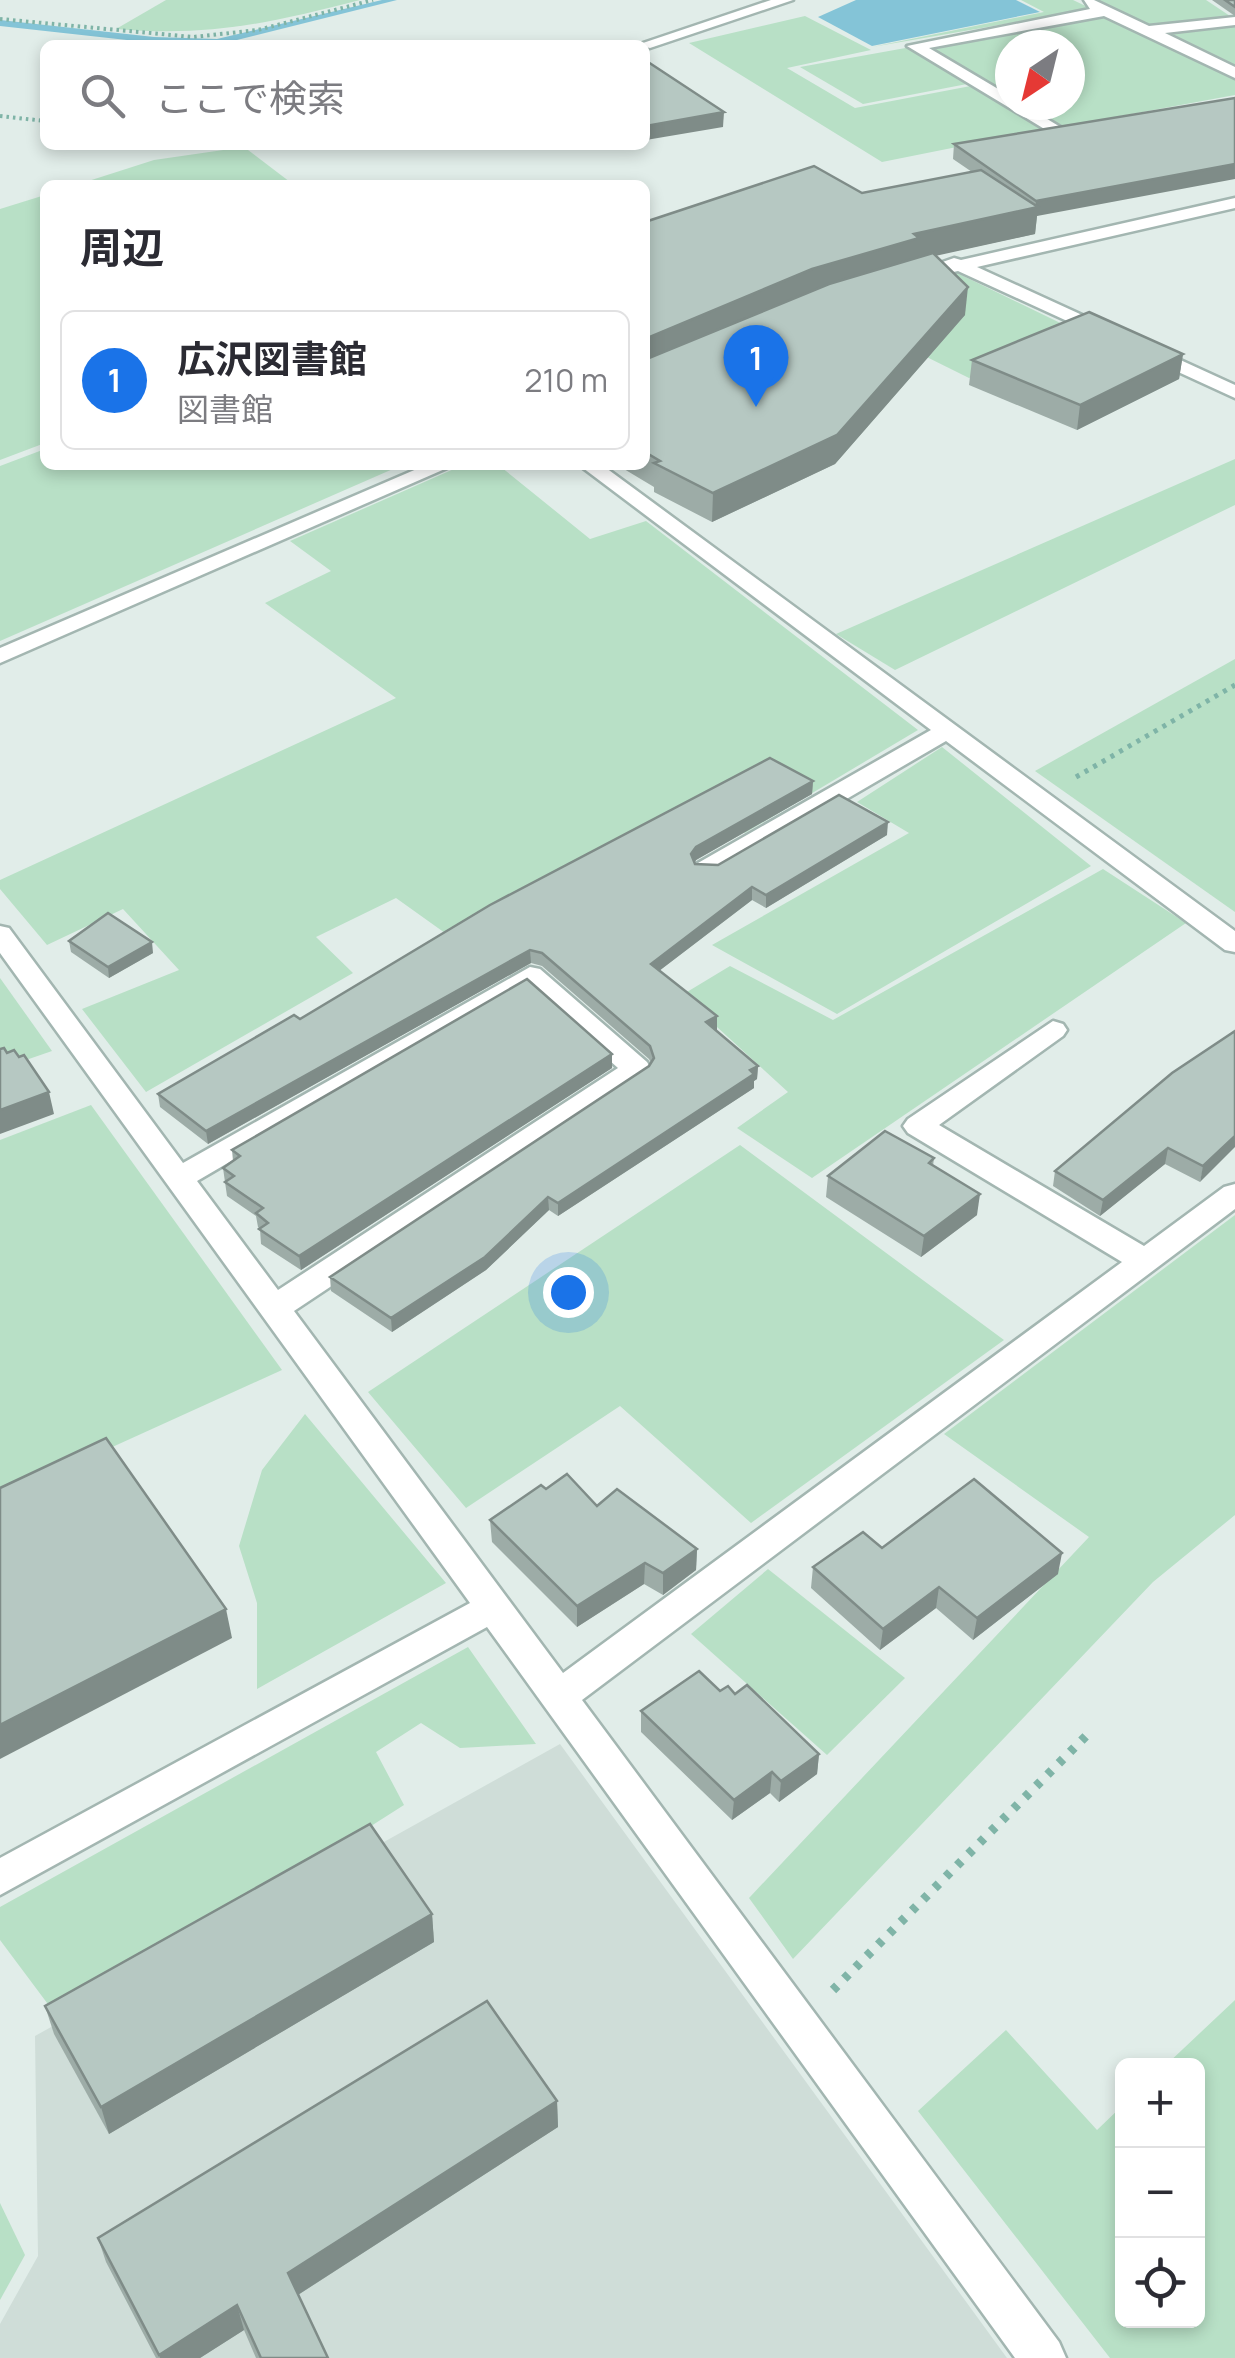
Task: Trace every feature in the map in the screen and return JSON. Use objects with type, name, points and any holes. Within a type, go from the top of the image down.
[{"type":"street","points":[[650,44],[786,0]]},
{"type":"street","points":[[1082,0],[1235,73]]},
{"type":"street","points":[[1002,30],[1105,11]]},
{"type":"street","points":[[1147,31],[1235,20]]},
{"type":"street","points":[[995,31],[915,46],[995,94]]},
{"type":"street","points":[[1037,120],[1056,132]]},
{"type":"street","points":[[886,283],[954,263],[1235,202]]},
{"type":"street","points":[[954,263],[1235,392]]},
{"type":"street","points":[[0,656],[432,470]]},
{"type":"street","points":[[596,470],[1235,944]]},
{"type":"street","points":[[708,870],[947,730]]},
{"type":"street","points":[[0,934],[1043,2358]]},
{"type":"street","points":[[178,1179],[530,974],[637,1069],[273,1309]]},
{"type":"street","points":[[1054,1030],[918,1126],[1145,1261]]},
{"type":"street","points":[[558,1696],[1235,1194]]},
{"type":"street","points":[[0,1878],[490,1608]]},
{"type":"path","points":[[0,18],[193,37],[258,30],[373,0]]},
{"type":"path","points":[[0,116],[40,120]]},
{"type":"path","points":[[1038,798],[1235,686]]},
{"type":"path","points":[[798,2024],[1086,1736]]},
{"type":"shaded area","points":[[560,1744],[1007,2358],[0,2358],[0,2324],[38,2256],[35,2036]]},
{"type":"green space","points":[[166,0],[360,0],[240,26],[181,31],[116,29]]},
{"type":"green space","points":[[1021,0],[1073,0],[1092,9],[872,47],[1044,12]]},
{"type":"green space","points":[[1088,0],[1206,0],[1233,18],[1145,27]]},
{"type":"green space","points":[[1104,15],[1235,78],[1235,95],[1061,127],[1049,120],[1085,120],[1085,30],[1019,30]]},
{"type":"green space","points":[[805,16],[871,50],[787,68],[855,108],[976,85],[995,97],[995,120],[1032,120],[1046,129],[882,162],[689,43]]},
{"type":"green space","points":[[1235,24],[1235,68],[1164,33]]},
{"type":"green space","points":[[995,34],[995,89],[923,47]]},
{"type":"green space","points":[[911,47],[967,84],[863,104],[800,67]]},
{"type":"green space","points":[[248,150],[287,180],[92,180],[154,160]]},
{"type":"green space","points":[[40,197],[40,445],[0,460],[0,209]]},
{"type":"green space","points":[[953,271],[1081,333],[969,378],[832,310]]},
{"type":"green space","points":[[40,451],[40,470],[391,470],[0,641],[0,466]]},
{"type":"green space","points":[[1235,459],[1235,505],[895,670],[836,634]]},
{"type":"green space","points":[[452,470],[505,470],[590,539],[646,521],[918,730],[745,833],[699,800],[445,933],[396,898],[316,937],[353,973],[146,1092],[82,1009],[179,970],[123,909],[47,945],[0,889],[0,880],[396,698],[265,603],[331,571],[290,541]]},
{"type":"green space","points":[[1235,659],[1235,912],[1035,771]]},
{"type":"green space","points":[[942,747],[1091,866],[837,1014],[712,945],[909,833],[857,802]]},
{"type":"green space","points":[[1103,869],[1186,923],[812,1178],[737,1128],[788,1092],[682,995],[730,966],[833,1020]]},
{"type":"green space","points":[[0,978],[52,1051],[0,1069]]},
{"type":"green space","points":[[91,1105],[282,1370],[0,1498],[0,1140]]},
{"type":"green space","points":[[740,1145],[1004,1340],[751,1523],[620,1406],[466,1508],[368,1392]]},
{"type":"green space","points":[[1235,1215],[1235,1515],[1153,1582],[793,1959],[749,1898],[1089,1537],[944,1434]]},
{"type":"green space","points":[[305,1414],[446,1583],[257,1689],[257,1603],[239,1546],[262,1470]]},
{"type":"green space","points":[[768,1569],[905,1678],[827,1755],[691,1634]]},
{"type":"green space","points":[[468,1647],[536,1744],[460,1748],[421,1723],[376,1752],[404,1805],[62,2023],[0,1940],[0,1907]]},
{"type":"green space","points":[[1235,2000],[1235,2358],[1110,2358],[918,2111],[1006,2030],[1097,2130],[1115,2113],[1115,2328],[1205,2328],[1205,2058],[1173,2058]]},
{"type":"green space","points":[[0,2203],[25,2255],[0,2300]]},
{"type":"water","points":[[856,0],[1016,0],[1040,12],[872,46],[818,17]]},
{"type":"building","points":[[650,63],[724,112],[650,125]]},
{"type":"building","points":[[1235,98],[1235,164],[1036,201],[954,144]]},
{"type":"building","points":[[814,166],[862,193],[981,170],[1038,207],[914,234],[919,238],[812,269],[650,337],[650,220]]},
{"type":"building","points":[[933,253],[968,287],[837,435],[713,493],[654,463],[660,461],[650,455],[650,358],[829,284]]},
{"type":"building","points":[[1089,312],[1183,354],[1080,405],[972,360]]},
{"type":"building","points":[[770,758],[813,781],[696,847],[691,854],[695,864],[718,865],[839,795],[888,822],[766,895],[752,887],[651,964],[717,1016],[706,1022],[758,1066],[750,1070],[754,1074],[558,1203],[548,1197],[485,1257],[391,1318],[330,1277],[649,1066],[654,1058],[650,1046],[542,953],[530,950],[206,1131],[158,1094],[294,1015],[300,1019],[490,905]]},
{"type":"building","points":[[108,913],[152,942],[108,967],[69,941]]},
{"type":"building","points":[[527,979],[612,1054],[299,1256],[259,1229],[268,1223],[256,1213],[263,1208],[225,1182],[234,1176],[223,1168],[240,1156],[232,1150]]},
{"type":"building","points":[[1235,1031],[1235,1136],[1203,1166],[1168,1148],[1103,1200],[1055,1171],[1172,1073]]},
{"type":"building","points":[[0,1049],[7,1053],[14,1050],[19,1057],[24,1055],[49,1092],[0,1110]]},
{"type":"building","points":[[885,1131],[934,1158],[929,1163],[980,1194],[924,1236],[828,1176]]},
{"type":"building","points":[[106,1438],[226,1609],[0,1725],[0,1488]]},
{"type":"building","points":[[567,1474],[597,1506],[617,1489],[697,1549],[663,1573],[645,1563],[577,1606],[490,1520],[541,1485],[546,1489]]},
{"type":"building","points":[[974,1479],[1062,1553],[977,1618],[939,1587],[883,1629],[813,1567],[863,1532],[882,1548]]},
{"type":"building","points":[[699,1671],[720,1691],[728,1686],[735,1694],[747,1685],[819,1754],[781,1781],[772,1772],[734,1800],[641,1711]]},
{"type":"building","points":[[370,1824],[432,1914],[101,2107],[45,2006]]},
{"type":"building","points":[[487,2001],[557,2101],[288,2273],[328,2358],[261,2358],[237,2305],[159,2355],[98,2238]]},
{"type":"waterway","points":[[225,40],[393,0]]},
{"type":"waterway","points":[[0,23],[154,40]]},
{"type":"place","name":"広沢図書館","points":[[756,407]]}]
